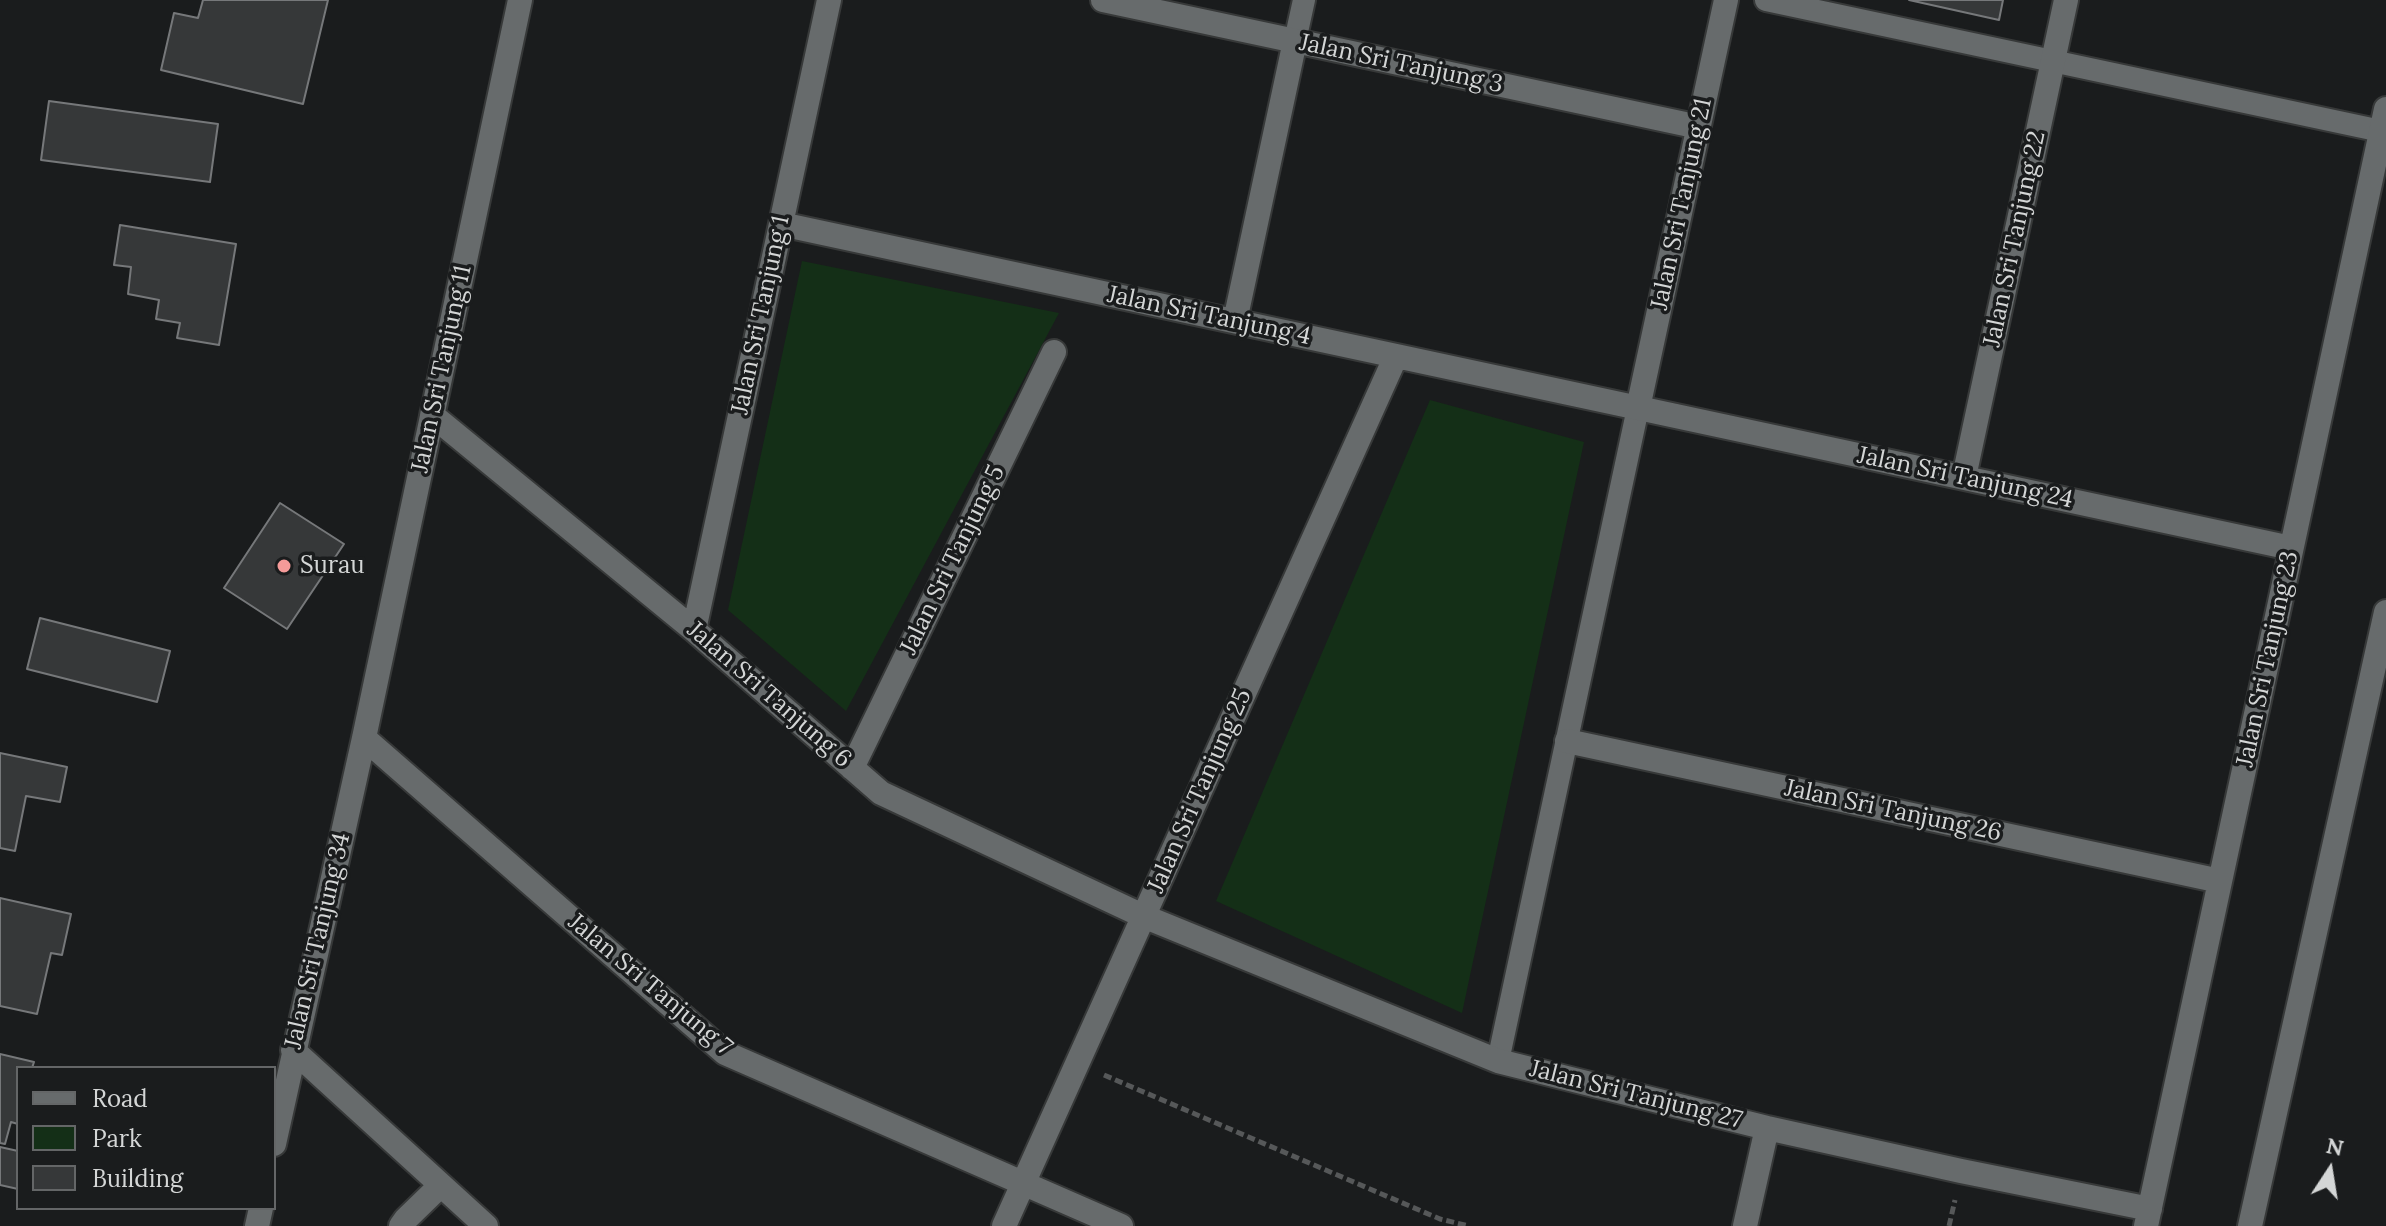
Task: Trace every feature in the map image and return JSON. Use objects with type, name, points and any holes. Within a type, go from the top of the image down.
[{"type":"street","name":"Jalan Sri Tanjung 11","points":[[364,738],[520,0]]},
{"type":"street","name":"Jalan Sri Tanjung 1","points":[[694,630],[829,0]]},
{"type":"street","name":"Jalan Sri Tanjung 3","points":[[1103,0],[1699,127]]},
{"type":"street","name":"Jalan Sri Tanjung 21","points":[[1638,408],[1726,0]]},
{"type":"street","name":"Jalan Sri Tanjung 22","points":[[1964,477],[2066,0]]},
{"type":"street","points":[[1235,321],[1295,41]]},
{"type":"street","name":"Jalan Sri Tanjung 23","points":[[2148,1218],[2384,120]]},
{"type":"street","name":"Jalan Sri Tanjung 4","points":[[781,224],[1638,408]]},
{"type":"street","name":"Jalan Sri Tanjung 5","points":[[852,768],[1054,352]]},
{"type":"street","name":"Jalan Sri Tanjung 25","points":[[1004,1226],[1396,356]]},
{"type":"street","name":"Jalan Sri Tanjung 24","points":[[1638,408],[2291,548]]},
{"type":"street","name":"Jalan Sri Tanjung 6","points":[[432,415],[694,630],[881,793],[1143,916]]},
{"type":"street","points":[[2250,1226],[2386,612]]},
{"type":"street","name":"Jalan Sri Tanjung 34","points":[[276,1134],[364,738]]},
{"type":"street","name":"Jalan Sri Tanjung 7","points":[[364,738],[725,1053],[1121,1226]]},
{"type":"street","name":"Jalan Sri Tanjung 26","points":[[1567,741],[2220,881]]},
{"type":"street","name":"Jalan Sri Tanjung 27","points":[[1143,916],[1498,1061],[2148,1218]]},
{"type":"street","points":[[293,1050],[486,1226]]},
{"type":"street","points":[[1745,1226],[1767,1128]]},
{"type":"street","points":[[401,1226],[441,1185]]},
{"type":"lane","points":[[1295,41],[1304,0]]},
{"type":"lane","points":[[1766,0],[2053,62],[2384,120]]},
{"type":"lane","points":[[1498,1061],[1638,408]]},
{"type":"path","points":[[1077,1064],[1440,1219],[1469,1226]]},
{"type":"green space","points":[[802,261],[1059,313],[846,711],[728,610]]},
{"type":"green space","points":[[1430,400],[1584,442],[1462,1013],[1216,901]]},
{"type":"building","points":[[203,0],[328,0],[303,104],[161,70],[174,13],[198,18]]},
{"type":"building","points":[[1909,0],[2003,0],[1999,20]]},
{"type":"building","points":[[49,101],[218,124],[210,182],[41,160]]},
{"type":"building","points":[[120,225],[236,244],[219,345],[177,338],[180,323],[156,319],[159,300],[128,294],[131,267],[114,265]]},
{"type":"building","name":"Surau","points":[[280,503],[344,544],[287,629],[224,588]]},
{"type":"building","points":[[40,618],[170,651],[157,702],[27,669]]},
{"type":"building","points":[[0,753],[67,767],[60,802],[26,796],[15,851],[0,848]]},
{"type":"building","points":[[0,898],[71,914],[62,955],[51,953],[37,1014],[0,1006]]},
{"type":"building","points":[[0,1054],[34,1062],[33,1066],[16,1066],[16,1123],[11,1122],[5,1144],[0,1143]]},
{"type":"building","points":[[0,1147],[16,1151],[16,1189],[0,1185]]},
{"type":"place","name":"Surau","points":[[284,566]]}]
